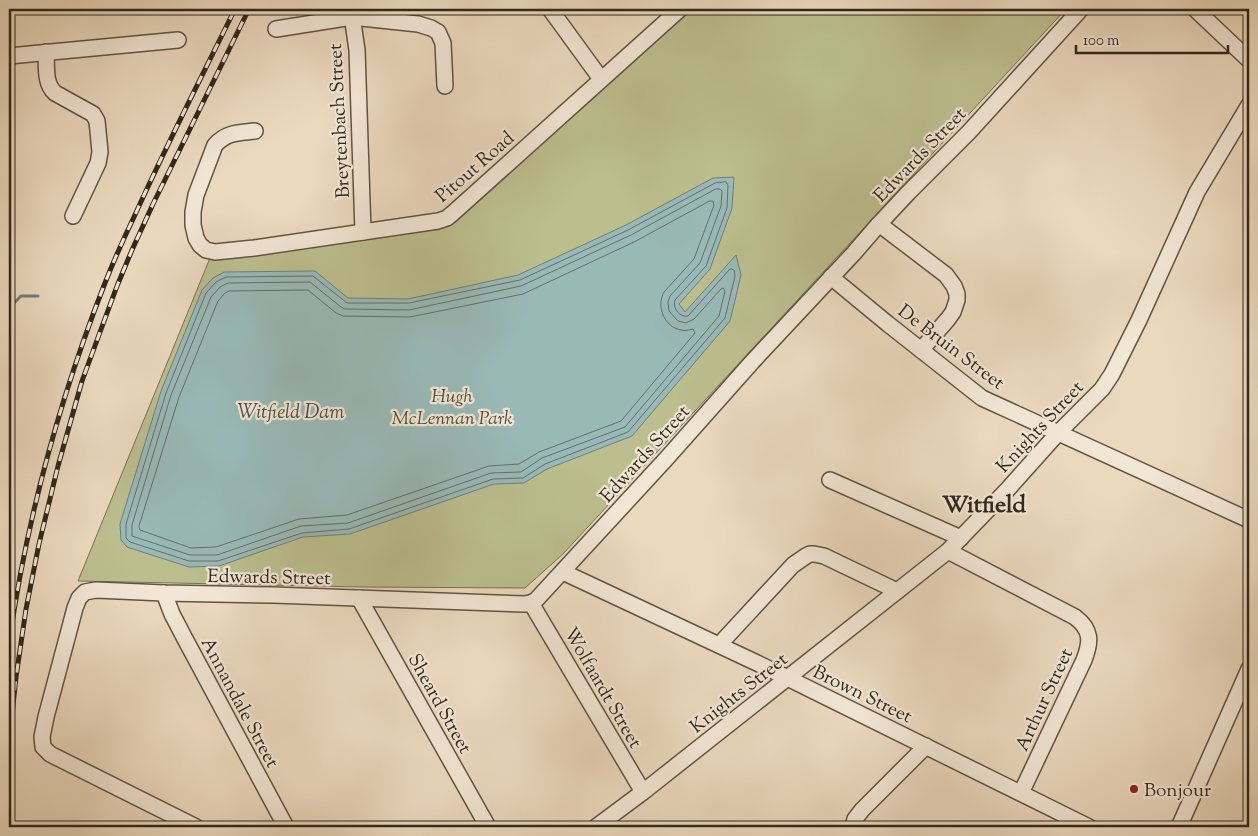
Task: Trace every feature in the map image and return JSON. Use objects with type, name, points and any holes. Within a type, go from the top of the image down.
[{"type":"street","points":[[550,9],[601,79]]},
{"type":"street","name":"Pitout Road","points":[[255,131],[230,134],[215,145],[196,195],[192,212],[196,238],[206,250],[215,252],[308,241],[438,221],[447,218],[680,9]]},
{"type":"street","name":"Edwards Street","points":[[196,827],[50,754],[43,747],[42,737],[46,717],[75,608],[79,598],[85,592],[96,590],[164,594],[272,594],[531,603],[563,572],[753,360],[879,224],[969,132],[1081,9]]},
{"type":"street","points":[[1195,9],[1249,60]]},
{"type":"street","points":[[276,29],[352,13],[418,24],[431,28],[438,32],[443,43],[445,86]]},
{"type":"street","name":"Breytenbach Street","points":[[352,13],[357,50],[363,232]]},
{"type":"street","points":[[9,56],[178,40]]},
{"type":"street","points":[[46,52],[50,88],[93,114],[97,121],[100,152],[98,163],[73,216]]},
{"type":"street","name":"Knights Street","points":[[596,827],[948,551],[1058,433],[1102,389],[1112,374],[1139,320],[1191,203],[1249,105]]},
{"type":"street","points":[[879,224],[946,275],[957,294],[953,312],[921,350]]},
{"type":"street","name":"De Bruin Street","points":[[831,278],[978,395],[996,405],[1249,520]]},
{"type":"street","points":[[830,480],[961,538]]},
{"type":"street","name":"Arthur Street","points":[[948,551],[1076,617],[1082,622],[1089,637],[1088,650],[1084,660],[1021,793]]},
{"type":"street","points":[[719,645],[787,570],[800,559],[810,554],[824,556],[897,591]]},
{"type":"street","name":"Brown Street","points":[[563,572],[719,645],[1090,827]]},
{"type":"street","name":"Annandale Street","points":[[164,594],[176,622],[286,827]]},
{"type":"street","name":"Sheard Street","points":[[360,598],[488,827]]},
{"type":"street","name":"Wolfaardt Street","points":[[531,603],[643,792]]},
{"type":"street","points":[[1179,827],[1249,669]]},
{"type":"street","points":[[853,827],[855,819],[862,810],[926,746]]},
{"type":"green space","name":"Hugh McLennan Park","points":[[684,9],[1066,9],[563,554],[525,588],[364,587],[78,581],[210,258],[447,222]]},
{"type":"water","name":"Witfield Dam","points":[[734,177],[732,208],[710,269],[679,304],[685,312],[736,255],[741,275],[730,321],[632,436],[547,469],[524,483],[494,484],[350,534],[303,537],[219,566],[189,567],[127,547],[121,540],[120,524],[161,391],[202,290],[213,278],[224,272],[315,271],[348,298],[408,299],[518,275],[626,225],[713,178]]},
{"type":"waterway","points":[[9,315],[13,304],[21,296],[38,296]]},
{"type":"railway","points":[[9,644],[25,552],[46,461],[73,371],[89,326],[108,274],[171,138],[235,9]]},
{"type":"railway","points":[[9,744],[26,609],[39,544],[58,466],[82,381],[132,250],[249,9]]},
{"type":"place","name":"Bonjour","points":[[1134,789]]},
{"type":"district","name":"Witfield","points":[[984,504]]}]
